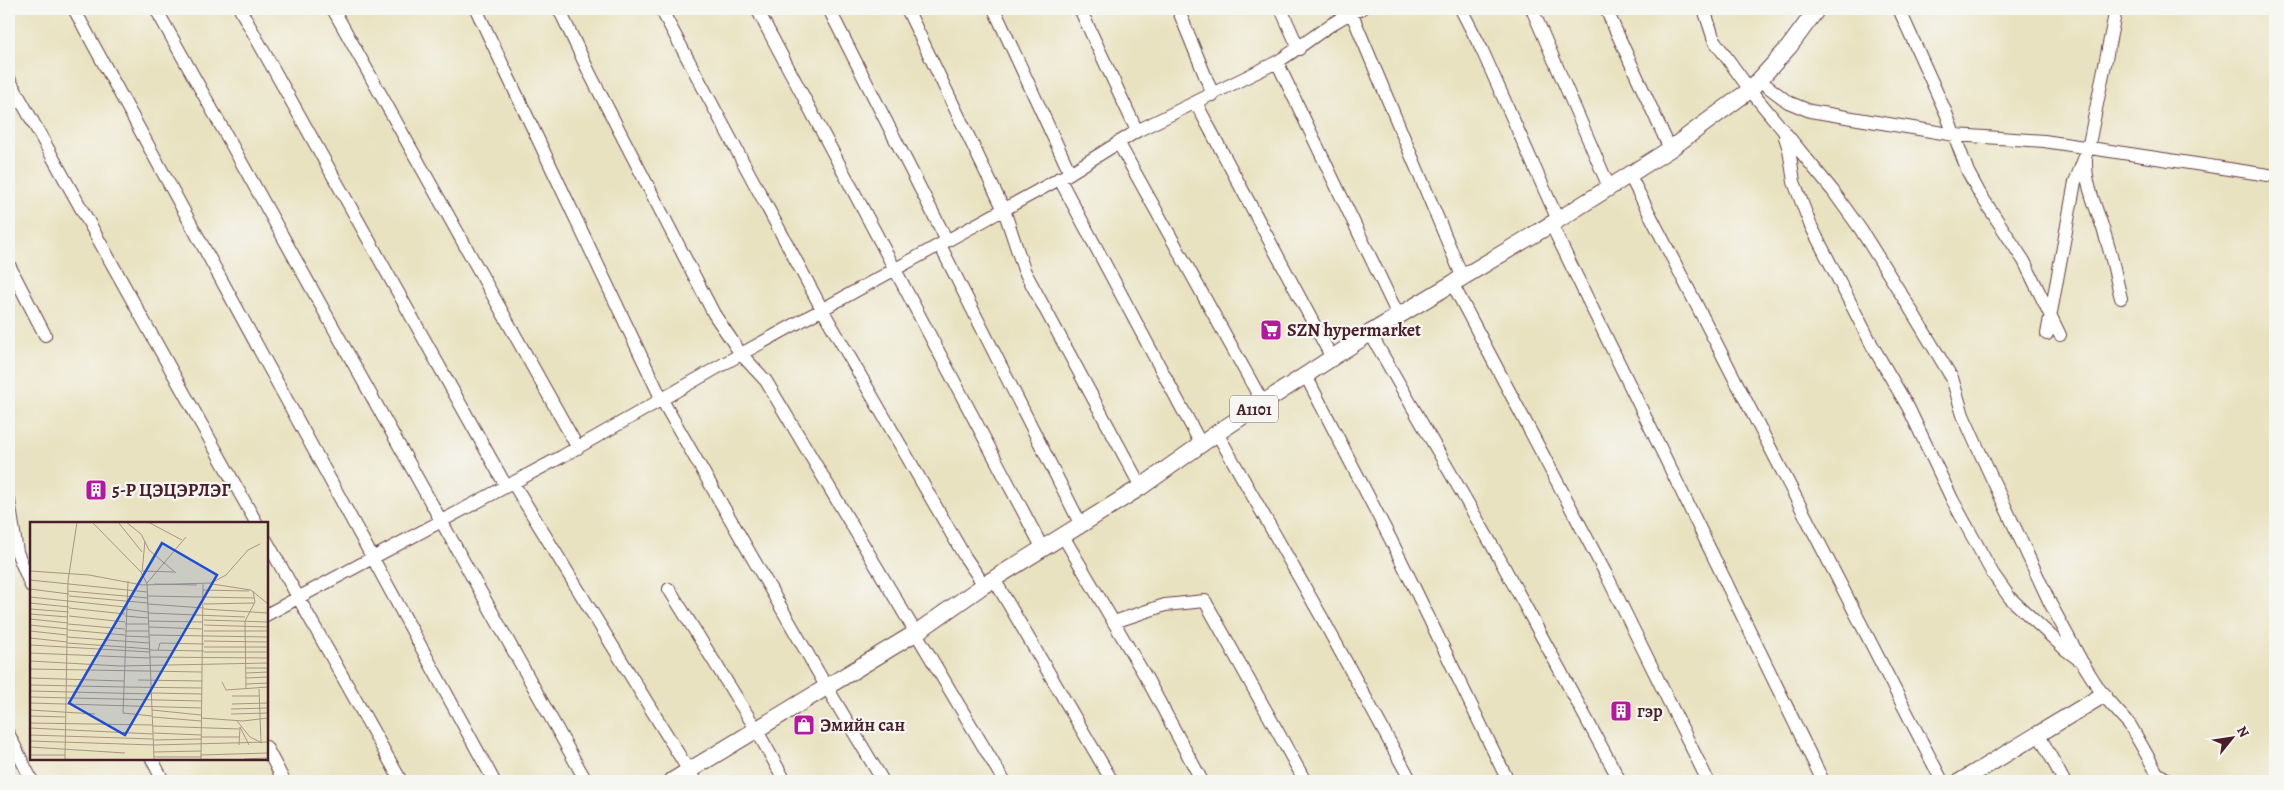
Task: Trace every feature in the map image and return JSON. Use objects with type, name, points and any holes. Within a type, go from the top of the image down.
[{"type":"main road","name":"A1101","points":[[672,781],[692,776],[756,729],[917,632],[989,582],[1141,487],[1217,433],[1398,315],[1555,222],[1670,149],[1754,85],[1789,47],[1817,9]]},
{"type":"main road","points":[[1961,781],[2103,695]]},
{"type":"street","points":[[74,9],[371,559],[494,781]]},
{"type":"street","points":[[156,9],[586,781]]},
{"type":"street","points":[[240,9],[510,484],[692,776]]},
{"type":"street","points":[[333,9],[578,448]]},
{"type":"street","points":[[476,9],[662,400],[826,686],[883,781]]},
{"type":"street","points":[[559,9],[594,83],[714,314],[742,354],[766,381],[1004,781]]},
{"type":"street","points":[[661,9],[822,311],[965,557],[989,582],[1112,781]]},
{"type":"street","points":[[757,9],[1042,549]]},
{"type":"street","points":[[829,9],[1081,524]]},
{"type":"street","points":[[907,9],[1004,210],[1024,270],[1141,487]]},
{"type":"street","points":[[994,9],[1065,175],[1201,444]]},
{"type":"street","points":[[1080,9],[1137,131]]},
{"type":"street","points":[[1178,9],[1213,95]]},
{"type":"street","points":[[1281,9],[1299,49]]},
{"type":"street","points":[[1461,9],[1482,50],[1555,222],[1823,781]]},
{"type":"street","points":[[1532,9],[1609,187]]},
{"type":"street","points":[[1606,9],[1670,149]]},
{"type":"street","points":[[1704,9],[1714,40],[1754,85],[1783,130],[1833,191],[1861,230],[1952,378],[1966,422],[2050,603],[2082,662],[2103,695],[2130,725],[2158,777],[2170,781]]},
{"type":"street","points":[[1899,9],[1955,135],[1968,172],[2024,261],[2060,335]]},
{"type":"street","points":[[2116,9],[2087,152],[2085,172],[2107,241],[2121,298]]},
{"type":"street","points":[[268,614],[578,448],[742,354],[1004,210],[1137,131],[1278,62],[1356,11],[1457,280],[1608,578],[1708,781]]},
{"type":"street","points":[[1278,62],[1398,315]]},
{"type":"street","points":[[9,78],[256,522]]},
{"type":"street","points":[[1754,85],[1810,112],[1955,135],[2044,141],[2087,152],[2275,176]]},
{"type":"street","points":[[1196,103],[1332,358]]},
{"type":"street","points":[[1783,130],[1790,149],[1794,182],[1810,224],[1872,347],[1908,407],[1953,501],[1993,574],[2010,598],[2066,650],[2082,662]]},
{"type":"street","points":[[1118,142],[1263,403]]},
{"type":"street","points":[[2047,334],[2075,182],[2087,152]]},
{"type":"street","points":[[1629,174],[1942,781]]},
{"type":"street","points":[[9,265],[45,335]]},
{"type":"street","points":[[1370,333],[1497,554],[1620,781]]},
{"type":"street","points":[[1306,376],[1393,544],[1508,781]]},
{"type":"street","points":[[1217,433],[1321,616],[1411,781]]},
{"type":"street","points":[[9,501],[17,552],[30,584]]},
{"type":"street","points":[[1063,536],[1147,679],[1202,781]]},
{"type":"street","points":[[268,544],[401,781]]},
{"type":"street","points":[[669,589],[756,729],[785,781]]},
{"type":"street","points":[[1114,622],[1165,606],[1206,600],[1305,781]]},
{"type":"street","points":[[9,735],[32,781]]},
{"type":"street","points":[[2039,735],[2064,781]]},
{"type":"street","points":[[268,752],[284,781]]},
{"type":"street","points":[[152,760],[163,781]]},
{"type":"place","name":"SZN hypermarket","points":[[1271,330]]},
{"type":"place","name":"5-Р ЦЭЦЭРЛЭГ","points":[[96,490]]},
{"type":"place","name":"гэр","points":[[1621,711]]},
{"type":"place","name":"Эмийн сан","points":[[804,725]]}]
